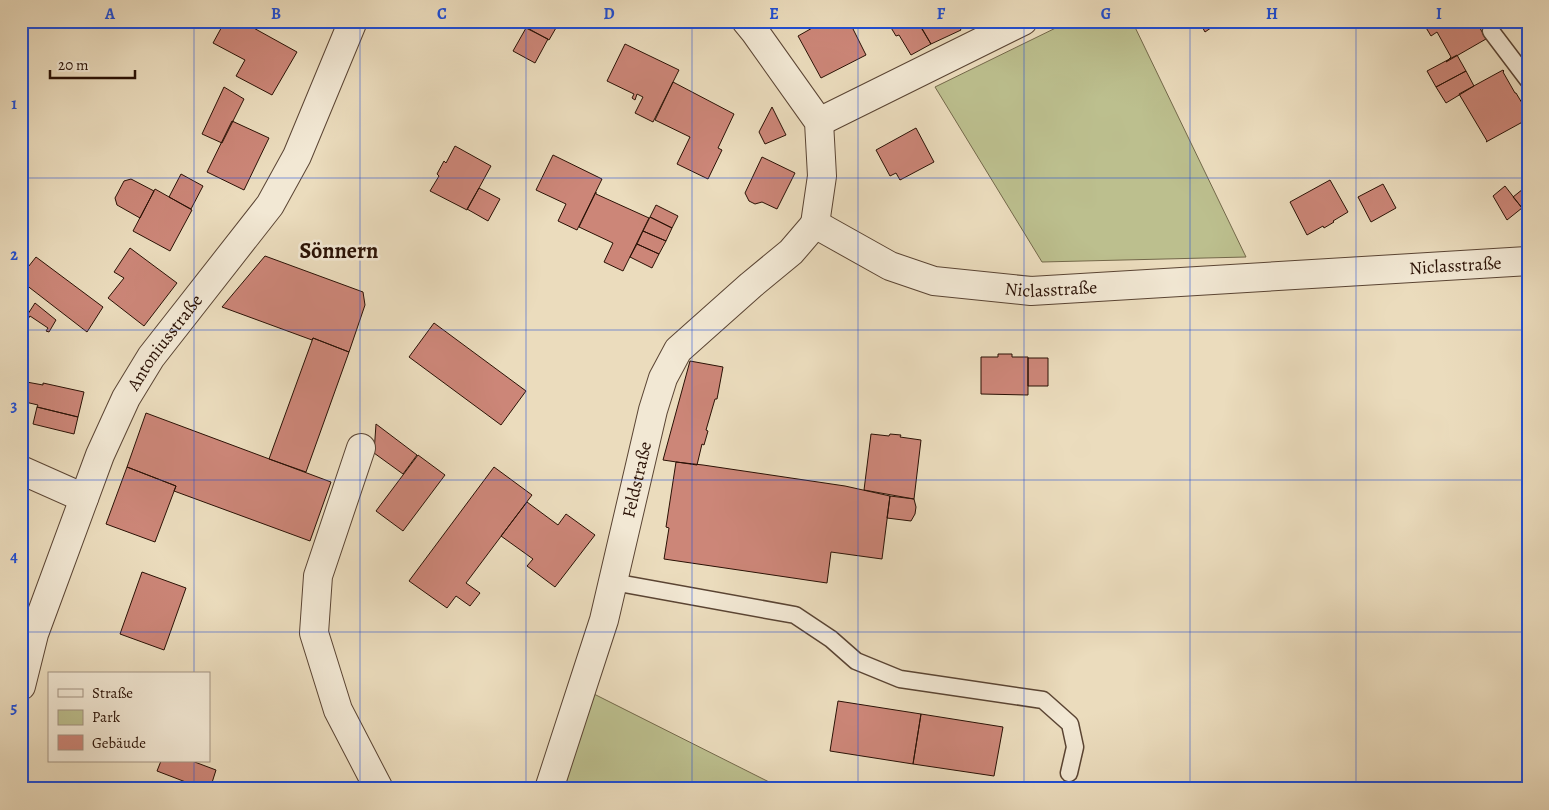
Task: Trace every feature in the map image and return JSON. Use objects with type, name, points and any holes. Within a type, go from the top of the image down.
[{"type":"street","name":"Antoniusstraße","points":[[21,686],[34,634],[100,454],[126,398],[150,357],[270,205],[298,156],[353,21]]},
{"type":"street","points":[[746,21],[819,122],[822,176],[815,224]]},
{"type":"street","points":[[819,122],[1023,21]]},
{"type":"street","name":"Niclasstraße","points":[[815,224],[890,266],[934,281],[1031,291],[1528,261]]},
{"type":"street","name":"Feldstraße","points":[[548,789],[604,620],[653,410],[663,378],[678,350],[751,285],[792,252],[815,224]]},
{"type":"street","points":[[361,448],[318,576],[314,634],[338,710],[379,789]]},
{"type":"street","points":[[21,470],[84,498]]},
{"type":"lane","points":[[1491,31],[1528,80]]},
{"type":"lane","points":[[613,582],[795,616],[831,639],[856,661],[900,679],[1043,700],[1070,724],[1075,747],[1069,773]]},
{"type":"green space","points":[[1070,21],[1132,21],[1246,257],[1042,262],[935,87]]},
{"type":"green space","points":[[588,691],[783,789],[555,789]]},
{"type":"building","points":[[225,21],[241,21],[297,52],[272,95],[236,76],[245,60],[213,43]]},
{"type":"building","points":[[515,21],[560,21],[549,40]]},
{"type":"building","points":[[811,21],[849,21],[866,55],[821,78],[798,36],[814,27]]},
{"type":"building","points":[[887,21],[917,21],[931,44],[911,55],[899,35],[896,36]]},
{"type":"building","points":[[927,21],[956,21],[961,30],[931,44],[920,25]]},
{"type":"building","points":[[1199,21],[1221,21],[1205,32]]},
{"type":"building","points":[[1422,21],[1476,21],[1486,39],[1446,62],[1451,57],[1437,32],[1431,36]]},
{"type":"building","points":[[1518,21],[1528,21],[1528,35]]},
{"type":"building","points":[[526,28],[548,39],[535,63],[513,51]]},
{"type":"building","points":[[625,44],[679,70],[653,122],[635,113],[643,97],[637,94],[635,100],[632,98],[634,94],[607,81]]},
{"type":"building","points":[[1457,55],[1466,71],[1436,87],[1427,71]]},
{"type":"building","points":[[1503,70],[1528,113],[1528,119],[1486,142],[1459,94]]},
{"type":"building","points":[[1466,71],[1474,86],[1446,103],[1436,87]]},
{"type":"building","points":[[673,82],[734,114],[718,148],[722,150],[708,179],[677,164],[690,137],[655,120]]},
{"type":"building","points":[[224,87],[244,99],[222,143],[202,134]]},
{"type":"building","points":[[772,107],[786,135],[765,144],[759,132]]},
{"type":"building","points":[[232,121],[269,138],[244,190],[207,172]]},
{"type":"building","points":[[916,128],[934,162],[900,180],[896,173],[890,176],[876,150]]},
{"type":"building","points":[[455,146],[491,166],[467,210],[430,191],[439,176],[437,174],[444,161],[446,163]]},
{"type":"building","points":[[553,155],[602,179],[577,230],[558,221],[566,204],[536,190]]},
{"type":"building","points":[[762,157],[795,173],[777,209],[762,202],[755,204],[749,201],[745,193]]},
{"type":"building","points":[[181,174],[203,186],[191,209],[169,197]]},
{"type":"building","points":[[131,179],[154,191],[140,218],[117,205],[115,198],[124,181]]},
{"type":"building","points":[[1330,180],[1348,212],[1324,228],[1323,226],[1307,235],[1290,202]]},
{"type":"building","points":[[1383,184],[1396,208],[1371,222],[1358,197]]},
{"type":"building","points":[[1528,185],[1528,215],[1513,197]]},
{"type":"building","points":[[1505,186],[1522,208],[1507,220],[1493,196]]},
{"type":"building","points":[[479,188],[500,199],[488,221],[467,209]]},
{"type":"building","points":[[155,189],[192,210],[170,251],[133,231]]},
{"type":"building","points":[[596,192],[596,194],[649,218],[623,271],[604,262],[613,243],[579,227]]},
{"type":"building","points":[[656,205],[678,216],[672,228],[650,217]]},
{"type":"building","points":[[650,217],[672,228],[666,241],[643,231]]},
{"type":"building","points":[[643,231],[666,241],[659,254],[637,244]]},
{"type":"building","points":[[637,244],[659,254],[652,268],[630,257]]},
{"type":"building","points":[[130,248],[177,283],[144,326],[108,298],[124,278],[114,272]]},
{"type":"building","points":[[265,256],[363,292],[365,305],[349,352],[222,307]]},
{"type":"building","points":[[36,257],[103,307],[87,332],[21,281],[21,276]]},
{"type":"building","points":[[35,303],[56,320],[49,332],[46,331],[48,328],[30,316],[28,319],[26,317]]},
{"type":"building","points":[[434,323],[526,391],[501,425],[409,357]]},
{"type":"building","points":[[313,338],[349,352],[306,472],[269,459]]},
{"type":"building","points":[[998,354],[1012,354],[1012,357],[1028,357],[1028,395],[981,394],[981,357],[998,357]]},
{"type":"building","points":[[1028,358],[1048,358],[1048,386],[1028,386]]},
{"type":"building","points":[[690,361],[723,367],[717,399],[715,399],[706,430],[708,431],[704,445],[702,444],[697,465],[663,460]]},
{"type":"building","points":[[21,381],[43,385],[43,383],[84,392],[78,417],[21,401]]},
{"type":"building","points":[[37,407],[78,417],[74,434],[33,424]]},
{"type":"building","points":[[146,413],[331,482],[310,541],[174,491],[176,486],[127,467]]},
{"type":"building","points":[[376,424],[417,455],[403,474],[374,453]]},
{"type":"building","points":[[871,434],[901,435],[900,437],[921,440],[914,499],[864,490]]},
{"type":"building","points":[[418,455],[445,475],[403,531],[376,511]]},
{"type":"building","points":[[676,462],[845,486],[890,496],[882,559],[831,552],[827,583],[664,559],[669,528],[666,527]]},
{"type":"building","points":[[127,467],[176,486],[155,542],[106,524]]},
{"type":"building","points":[[494,467],[532,495],[466,583],[480,593],[470,606],[456,596],[447,608],[409,581]]},
{"type":"building","points":[[890,496],[914,499],[916,507],[911,521],[887,518]]},
{"type":"building","points":[[527,502],[558,525],[566,514],[595,535],[555,587],[527,566],[533,559],[501,536]]},
{"type":"building","points":[[142,572],[186,588],[164,650],[120,634]]},
{"type":"building","points":[[838,701],[921,714],[913,764],[830,751]]},
{"type":"building","points":[[921,714],[1003,727],[994,776],[913,764]]},
{"type":"building","points":[[161,762],[195,762],[216,770],[210,789],[204,789],[157,771]]},
{"type":"district","name":"Sönnern","points":[[339,251]]}]
